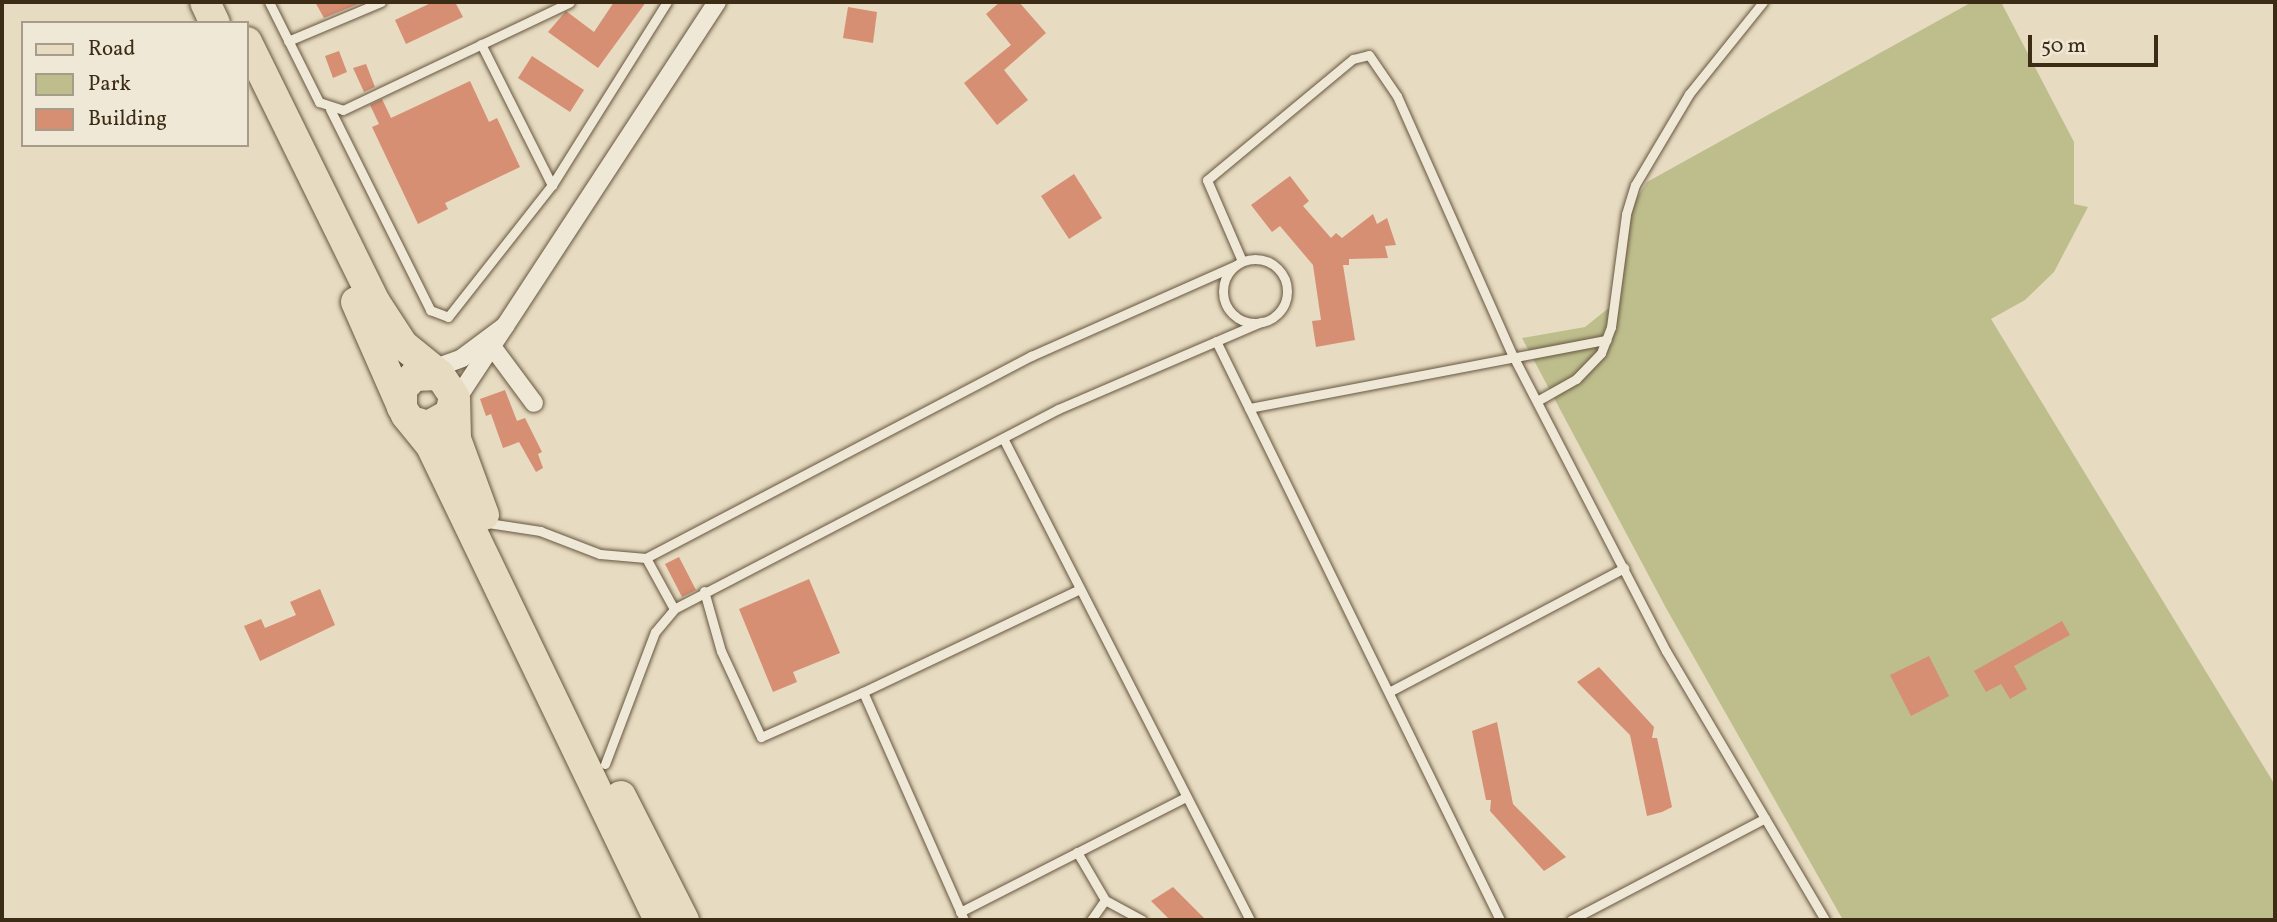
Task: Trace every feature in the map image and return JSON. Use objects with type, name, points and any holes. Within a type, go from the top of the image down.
[{"type":"main road","points":[[205,2],[214,21]]},
{"type":"main road","points":[[227,2],[236,21]]},
{"type":"main road","points":[[248,44],[375,302],[403,345],[443,387],[456,439],[488,523],[604,764],[684,920]]},
{"type":"main road","points":[[248,88],[370,329],[407,414],[431,446],[659,920]]},
{"type":"main road","points":[[407,414],[437,424],[443,387]]},
{"type":"main road","points":[[407,414],[402,389],[443,387]]},
{"type":"street","points":[[443,387],[505,326],[716,2]]},
{"type":"street","points":[[443,387],[462,358],[490,343]]},
{"type":"street","points":[[490,343],[534,403]]},
{"type":"lane","points":[[269,2],[319,102],[330,109],[343,110],[570,2]]},
{"type":"lane","points":[[288,41],[381,2]]},
{"type":"lane","points":[[330,109],[430,310],[443,318],[454,313],[552,185],[667,2]]},
{"type":"lane","points":[[1536,401],[1576,379],[1593,365],[1607,340],[1635,185],[1689,94],[1763,2]]},
{"type":"lane","points":[[481,44],[552,185]]},
{"type":"lane","points":[[1239,263],[1207,180],[1353,59],[1368,55],[1397,96],[1513,356],[1624,568],[1825,920]]},
{"type":"lane","points":[[488,523],[540,531],[600,554],[646,558],[1031,356],[1239,263],[1269,262],[1287,285],[1284,305],[1261,322],[1058,409],[674,609],[655,632],[629,710],[604,764]]},
{"type":"lane","points":[[1239,263],[1224,282],[1226,303],[1240,319],[1261,322]]},
{"type":"lane","points":[[1249,408],[1607,340]]},
{"type":"lane","points":[[1216,341],[1500,920]]},
{"type":"lane","points":[[1003,438],[1250,920]]},
{"type":"lane","points":[[646,558],[674,609]]},
{"type":"lane","points":[[1389,692],[1624,568]]},
{"type":"lane","points":[[704,592],[720,651],[761,737],[863,692],[1080,589]]},
{"type":"lane","points":[[863,692],[962,916],[1077,852],[1186,797]]},
{"type":"lane","points":[[1572,920],[1765,818]]},
{"type":"lane","points":[[1077,852],[1105,900],[1142,920]]},
{"type":"lane","points":[[1091,920],[1105,900]]},
{"type":"green space","points":[[1972,2],[2001,2],[2074,142],[2074,204],[2088,207],[2054,272],[2025,300],[1991,319],[2275,785],[2275,920],[1843,920],[1666,608],[1522,338],[1585,327],[1615,303],[1633,204],[1647,182]]},
{"type":"building","points":[[315,2],[363,2],[324,18]]},
{"type":"building","points":[[433,2],[455,2],[463,17],[406,44],[395,20]]},
{"type":"building","points":[[614,2],[646,2],[598,68],[548,32],[566,11],[594,32]]},
{"type":"building","points":[[1000,2],[1019,2],[1046,33],[1004,70],[1028,100],[997,125],[964,83],[1011,45],[986,14]]},
{"type":"building","points":[[848,7],[877,12],[873,43],[843,38]]},
{"type":"building","points":[[339,51],[347,72],[333,78],[325,56]]},
{"type":"building","points":[[532,56],[584,90],[570,112],[518,78]]},
{"type":"building","points":[[366,64],[375,87],[364,92],[353,68]]},
{"type":"building","points":[[470,81],[489,122],[497,118],[520,167],[445,203],[448,209],[418,224],[372,127],[379,124],[370,105],[382,99],[391,118]]},
{"type":"building","points":[[1074,174],[1102,218],[1069,239],[1041,196]]},
{"type":"building","points":[[1290,176],[1309,201],[1303,206],[1331,238],[1336,233],[1342,238],[1373,214],[1377,224],[1387,218],[1396,245],[1385,246],[1388,258],[1349,259],[1349,265],[1343,265],[1355,340],[1316,347],[1312,321],[1321,320],[1313,265],[1280,226],[1272,232],[1251,205]]},
{"type":"building","points":[[505,390],[517,421],[525,418],[542,452],[538,454],[543,468],[536,472],[519,442],[503,448],[491,414],[486,416],[480,399]]},
{"type":"building","points":[[679,557],[696,590],[682,597],[665,564]]},
{"type":"building","points":[[809,579],[840,653],[793,672],[797,682],[773,692],[739,609]]},
{"type":"building","points":[[320,589],[335,625],[260,661],[244,626],[261,619],[265,628],[296,615],[290,602]]},
{"type":"building","points":[[2062,621],[2070,635],[2014,666],[2027,689],[2010,699],[2001,684],[1986,692],[1974,671]]},
{"type":"building","points":[[1929,656],[1949,696],[1911,716],[1890,675]]},
{"type":"building","points":[[1599,667],[1654,727],[1652,738],[1657,738],[1672,807],[1662,812],[1647,816],[1630,735],[1577,682]]},
{"type":"building","points":[[1497,722],[1513,804],[1566,857],[1544,871],[1490,811],[1491,800],[1486,800],[1472,731]]},
{"type":"building","points":[[1173,887],[1206,920],[1170,920],[1151,901]]}]
